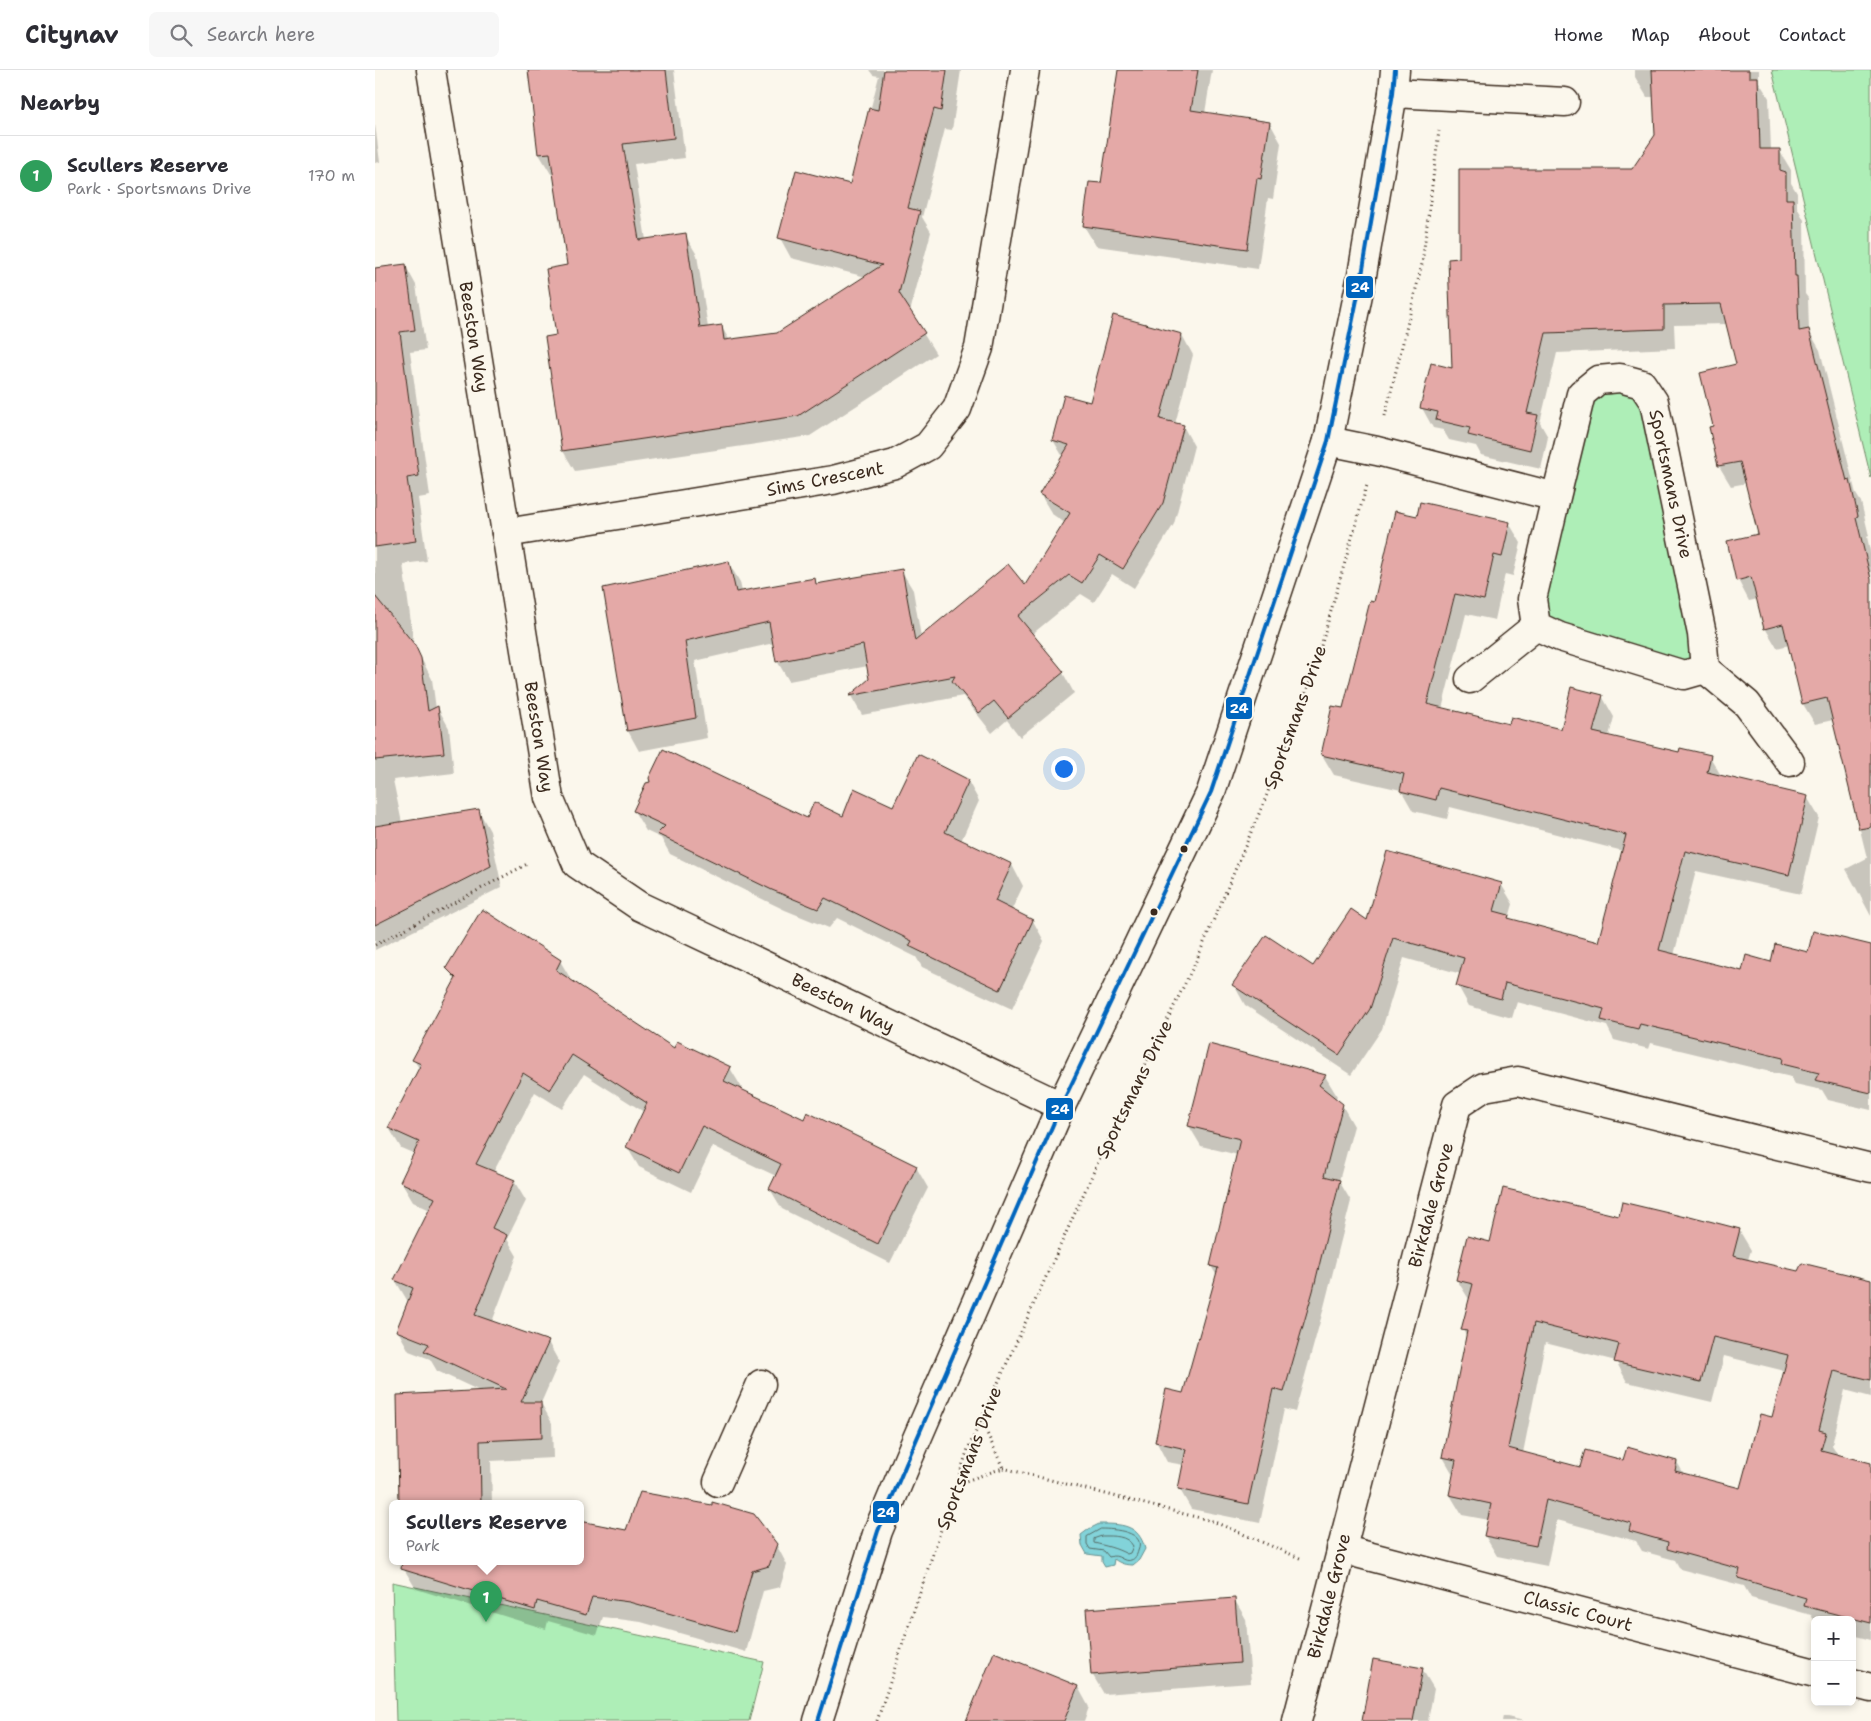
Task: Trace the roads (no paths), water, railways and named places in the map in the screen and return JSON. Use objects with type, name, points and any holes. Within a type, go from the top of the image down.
[{"type":"street","name":"Beeston Way","points":[[431,70],[549,798],[577,864],[639,906],[1061,1106]]},
{"type":"street","name":"Sims Crescent","points":[[506,533],[833,480],[895,464],[928,446],[957,408],[979,348],[1025,70]]},
{"type":"street","points":[[818,1721],[878,1531],[1061,1106],[1211,792],[1328,441],[1362,275],[1394,81],[1443,95],[1565,102]]},
{"type":"street","name":"Sportsmans Drive","points":[[1536,626],[1532,599],[1581,394],[1598,380],[1620,378],[1642,384],[1654,402],[1702,634],[1705,669]]},
{"type":"street","points":[[1328,441],[1377,451],[1556,498]]},
{"type":"street","points":[[1470,679],[1536,626],[1560,638],[1684,675],[1705,669],[1747,704],[1791,762]]},
{"type":"street","name":"Birkdale Grove","points":[[1297,1721],[1457,1105],[1484,1087],[1518,1081],[1871,1168]]},
{"type":"street","points":[[718,1482],[761,1384]]},
{"type":"street","name":"Classic Court","points":[[1341,1548],[1811,1672]]},
{"type":"street","points":[[1856,1684],[1871,1688]]},
{"type":"water","points":[[1099,1524],[1122,1525],[1134,1530],[1145,1549],[1139,1560],[1130,1565],[1114,1559],[1113,1565],[1105,1567],[1102,1562],[1102,1556],[1087,1554],[1082,1545],[1081,1535]]},
{"type":"place","name":"Scullers Reserve","points":[[486,1622]]}]
